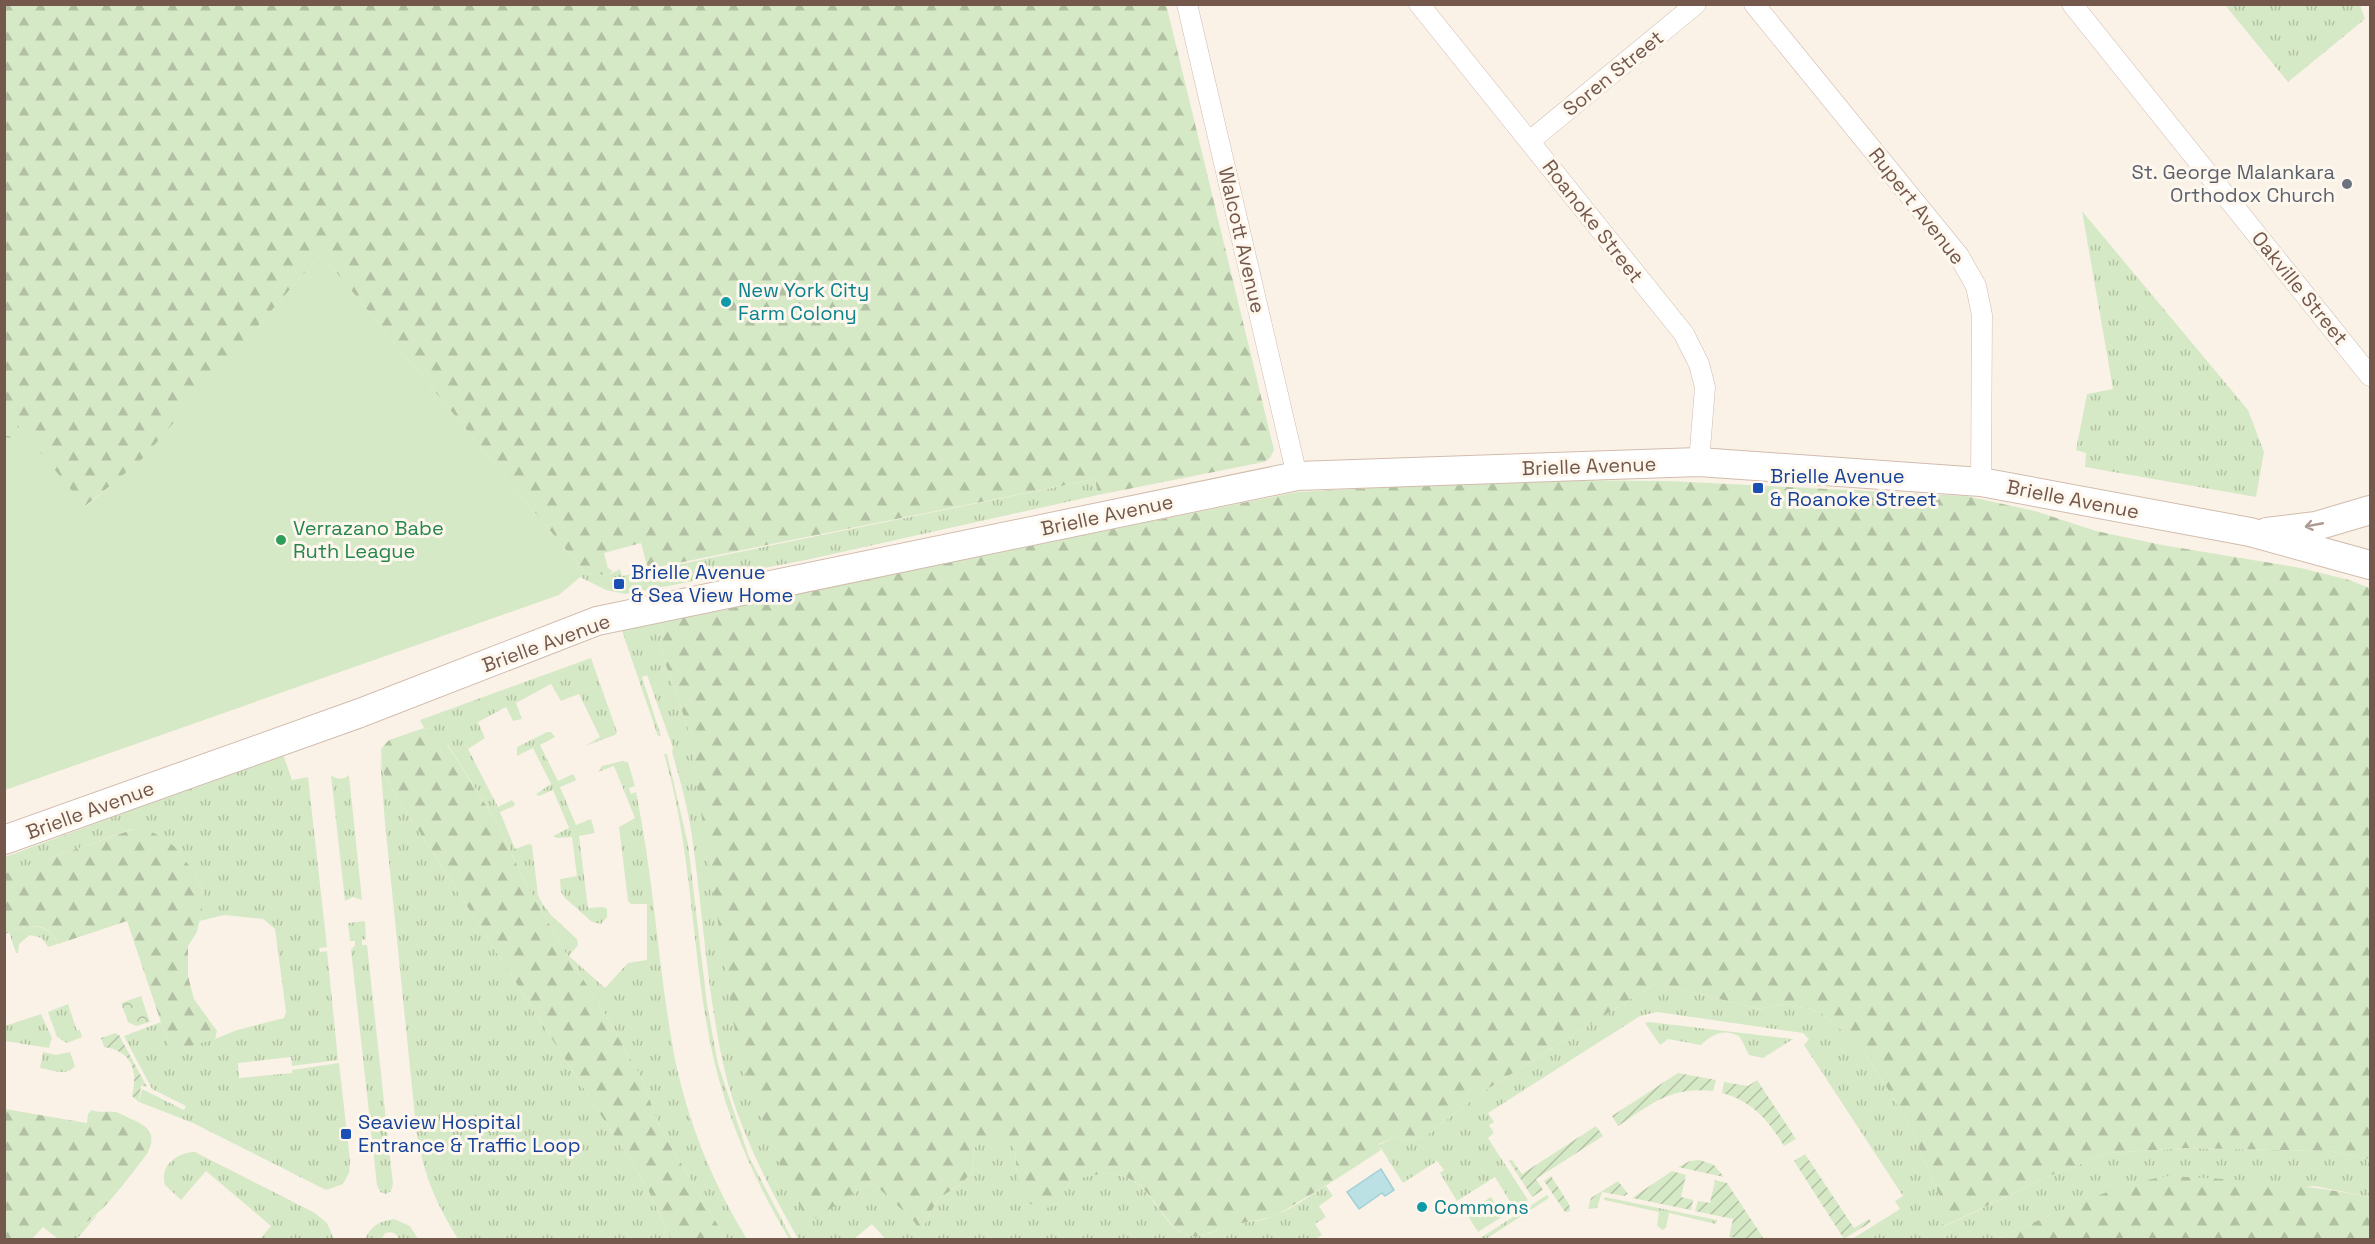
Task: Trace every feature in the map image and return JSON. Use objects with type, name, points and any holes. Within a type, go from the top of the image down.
[{"type":"street","name":"Walcott Avenue","points":[[1187,4],[1297,476]]},
{"type":"street","name":"Roanoke Street","points":[[1419,4],[1684,334],[1699,364],[1706,387],[1700,462]]},
{"type":"street","name":"Soren Street","points":[[1530,141],[1696,4]]},
{"type":"street","name":"Rupert Avenue","points":[[1754,4],[1959,256],[1976,286],[1984,332],[1982,482]]},
{"type":"street","name":"Oakville Street","points":[[2072,4],[2370,376]]},
{"type":"street","name":"Brielle Avenue","points":[[4,840],[360,713],[597,621],[1297,476],[1700,462],[1982,482],[2250,532],[2370,565]]},
{"type":"street","name":"Brielle Avenue","points":[[2250,532],[2316,526],[2370,510]]},
{"type":"green space","name":"New York City Farm Colony","points":[[1166,4],[1274,450],[1270,458],[1264,462],[1098,495],[1095,479],[648,569],[641,543],[604,553],[608,568],[613,571],[608,575],[585,573],[321,254],[142,460],[84,507],[24,433],[5,440],[5,5]]},
{"type":"green space","points":[[2225,5],[2360,5],[2365,19],[2288,82]]},
{"type":"green space","points":[[2082,211],[2248,410],[2264,452],[2256,497],[2085,467],[2086,453],[2076,450],[2087,394],[2113,389]]},
{"type":"green space","name":"Verrazano Babe Ruth League","points":[[321,254],[585,573],[559,595],[5,790],[5,440],[24,432],[85,507],[142,459]]},
{"type":"green space","points":[[5,412],[24,432],[5,440]]},
{"type":"green space","points":[[1095,479],[1098,495],[806,560],[625,594],[606,590],[580,577],[585,573],[608,575],[620,569],[622,576]]},
{"type":"green space","points":[[1519,480],[1669,481],[1966,496],[2035,511],[2096,531],[2162,545],[2301,568],[2349,580],[2370,588],[2370,1159],[2329,1151],[2187,1148],[2110,1153],[2054,1174],[1942,1227],[1942,1201],[1905,1116],[1866,1055],[1844,1032],[1821,1013],[1805,1007],[1786,1004],[1759,1009],[1656,983],[1484,1091],[1427,1135],[1409,1141],[1395,1137],[1379,1144],[1381,1150],[1321,1189],[1271,1217],[1232,1225],[1200,1236],[1186,1234],[1174,1227],[1144,1189],[1130,1179],[1112,1174],[1089,1176],[1072,1182],[1065,1188],[1058,1204],[1040,1210],[1023,1199],[1017,1174],[1015,1149],[1005,1140],[986,1140],[975,1147],[972,1172],[962,1183],[938,1199],[921,1231],[912,1219],[872,1182],[808,1223],[780,1165],[739,1058],[688,728],[659,645],[664,630],[656,621],[1297,492]]},
{"type":"green space","points":[[656,621],[664,630],[659,645],[688,728],[808,1222],[872,1182],[912,1219],[921,1231],[938,1199],[962,1183],[972,1172],[975,1147],[986,1140],[1005,1140],[1015,1149],[1017,1174],[1058,1204],[1065,1188],[1072,1182],[1088,1176],[1112,1174],[1129,1179],[1143,1189],[1173,1226],[1184,1234],[1199,1236],[1209,1234],[1231,1225],[1274,1216],[1326,1186],[1333,1196],[1319,1206],[1326,1217],[1315,1224],[1322,1235],[1314,1240],[886,1240],[872,1224],[854,1239],[798,1239],[755,1156],[730,1090],[713,1011],[696,866],[684,794],[672,752],[673,748],[647,675],[642,677],[661,736],[658,736],[621,628]]},
{"type":"green space","points":[[591,658],[617,732],[615,735],[585,746],[600,737],[579,694],[561,701],[551,684],[516,703],[522,719],[513,721],[506,707],[478,722],[485,738],[468,749],[498,807],[512,800],[515,804],[500,812],[515,849],[532,845],[538,895],[551,915],[577,939],[578,945],[569,956],[605,988],[628,963],[647,960],[647,904],[631,904],[628,901],[619,827],[635,818],[614,766],[598,772],[602,766],[622,761],[628,762],[635,786],[629,788],[631,794],[636,792],[642,825],[664,989],[679,1079],[702,1150],[747,1239],[726,1239],[660,1128],[642,1079],[525,882],[496,821],[448,745],[432,730],[424,728],[420,720]]},
{"type":"green space","points":[[424,728],[441,735],[496,821],[525,882],[642,1079],[660,1128],[726,1239],[671,1239],[647,1187],[392,789],[382,770],[381,749],[389,740]]},
{"type":"green space","points":[[551,732],[555,737],[540,745],[558,781],[573,774],[576,779],[560,787],[576,825],[591,819],[595,833],[579,836],[588,908],[607,909],[607,917],[601,924],[592,922],[561,892],[560,879],[577,876],[572,837],[553,836],[569,828],[553,790],[539,796],[536,794],[551,784],[533,748],[517,756],[517,747]]},
{"type":"green space","points":[[283,754],[292,780],[308,777],[327,947],[319,948],[320,952],[327,951],[338,1060],[292,1066],[291,1057],[238,1063],[239,1078],[292,1073],[292,1070],[339,1063],[350,1160],[349,1173],[343,1184],[326,1190],[193,1123],[139,1102],[142,1089],[184,1110],[186,1106],[152,1089],[124,1036],[161,1022],[169,1046],[215,1039],[237,1030],[284,1018],[286,1012],[275,929],[263,919],[224,915],[199,921],[203,890],[194,872],[174,846],[133,829],[5,874],[5,857]]},
{"type":"green space","points":[[664,754],[667,754],[688,844],[707,1004],[718,1064],[749,1157],[792,1239],[789,1239],[752,1169],[723,1094],[716,1068],[704,1006],[686,861]]},
{"type":"green space","points":[[380,760],[382,770],[392,789],[647,1187],[671,1239],[458,1239],[432,1190],[417,1136]]},
{"type":"green space","points":[[331,775],[340,779],[349,775],[362,900],[353,897],[345,901]]},
{"type":"green space","points":[[134,829],[154,833],[174,846],[194,872],[203,890],[202,910],[197,932],[188,946],[188,976],[194,999],[217,1031],[215,1039],[191,1046],[169,1046],[127,921],[58,944],[48,930],[41,927],[28,927],[5,934],[4,874]]},
{"type":"green space","points":[[365,921],[366,939],[362,940],[362,945],[367,945],[393,1184],[391,1191],[386,1194],[380,1192],[377,1185],[351,950],[355,941],[350,941],[348,923]]},
{"type":"green space","points":[[29,926],[47,930],[58,944],[48,947],[42,938],[30,935],[19,944],[18,953],[16,953],[9,932]]},
{"type":"green space","points":[[1656,983],[1759,1009],[1786,1004],[1805,1007],[1821,1013],[1844,1032],[1866,1055],[1905,1116],[1942,1201],[1943,1227],[2054,1174],[2110,1153],[2187,1148],[2329,1151],[2370,1159],[2370,1197],[2314,1186],[2054,1213],[1998,1239],[1852,1239],[1900,1209],[1895,1201],[1903,1196],[1804,1045],[1809,1039],[1803,1033],[1657,1012],[1640,1016],[1488,1113],[1494,1122],[1489,1125],[1494,1133],[1488,1138],[1528,1200],[1514,1208],[1495,1177],[1457,1201],[1440,1173],[1444,1170],[1437,1161],[1403,1183],[1379,1145],[1395,1137],[1409,1141],[1427,1135],[1484,1091]]},
{"type":"green space","points":[[141,996],[150,1022],[136,1026],[128,1022],[121,1003]]},
{"type":"green space","points":[[68,1004],[77,1031],[80,1030],[82,1037],[67,1043],[57,1037],[48,1012]]},
{"type":"green space","points":[[41,1014],[52,1038],[49,1048],[5,1041],[5,1026]]},
{"type":"green space","points":[[1645,1023],[1793,1039],[1763,1058],[1749,1055],[1740,1037],[1724,1032],[1710,1037],[1701,1045],[1668,1039],[1660,1045]]},
{"type":"green space","points":[[115,1033],[119,1035],[147,1087],[141,1085],[139,1102],[132,1096],[134,1079],[131,1064],[121,1053],[104,1047],[101,1038]]},
{"type":"green space","points":[[43,1052],[56,1055],[70,1052],[75,1066],[63,1072],[40,1068]]},
{"type":"green space","points":[[1678,1073],[1716,1080],[1713,1091],[1685,1091],[1662,1098],[1618,1126],[1612,1116]]},
{"type":"green space","points":[[1757,1080],[1796,1139],[1784,1146],[1759,1113],[1742,1101],[1722,1093],[1724,1082],[1748,1086]]},
{"type":"green space","points":[[5,1109],[87,1123],[88,1114],[92,1110],[116,1112],[146,1127],[152,1141],[147,1154],[109,1202],[85,1224],[62,1232],[43,1227],[32,1239],[5,1239]]},
{"type":"green space","points":[[1596,1126],[1603,1136],[1536,1179],[1543,1190],[1532,1197],[1509,1161],[1512,1160],[1522,1174]]},
{"type":"green space","points":[[195,1152],[315,1213],[327,1223],[334,1239],[260,1239],[271,1226],[206,1171],[181,1200],[165,1185],[165,1172],[167,1166],[176,1157]]},
{"type":"green space","points":[[1805,1154],[1854,1228],[1869,1219],[1871,1222],[1844,1239],[1794,1161]]},
{"type":"green space","points":[[1700,1160],[1714,1165],[1724,1177],[1678,1167],[1690,1161]]},
{"type":"green space","points":[[1672,1171],[1686,1175],[1681,1197],[1693,1200],[1691,1210],[1632,1198]]},
{"type":"green space","points":[[1551,1176],[1569,1204],[1570,1211],[1565,1212],[1544,1181]]},
{"type":"green space","points":[[2166,1176],[2269,1183],[2370,1197],[2370,1239],[1998,1239],[2054,1213],[2125,1185]]},
{"type":"green space","points":[[1715,1180],[1727,1183],[1764,1239],[1729,1237],[1733,1219],[1695,1211],[1698,1201],[1710,1203]]},
{"type":"green space","points":[[1618,1181],[1628,1194],[1624,1196],[1602,1192],[1597,1208],[1588,1209],[1591,1198]]},
{"type":"green space","points":[[1547,1195],[1549,1198],[1486,1239],[1479,1239]]},
{"type":"green space","points":[[1491,1197],[1503,1216],[1478,1232],[1466,1213]]},
{"type":"green space","points":[[1605,1197],[1717,1220],[1716,1224],[1669,1213],[1666,1228],[1662,1230],[1657,1225],[1659,1212],[1604,1200]]},
{"type":"green space","points":[[97,1215],[77,1239],[58,1239],[43,1227],[60,1231],[72,1230]]},
{"type":"green space","points":[[394,1219],[410,1226],[418,1239],[399,1239],[390,1232],[385,1233],[382,1239],[365,1239],[376,1225]]},
{"type":"water","points":[[1381,1169],[1394,1190],[1385,1196],[1382,1193],[1359,1209],[1347,1192]]},
{"type":"place","name":"St. George Malankara Orthodox Church","points":[[2347,184]]},
{"type":"place","name":"New York City Farm Colony","points":[[726,302]]},
{"type":"place","name":"Brielle Avenue & Roanoke Street","points":[[1758,488]]},
{"type":"place","name":"Verrazano Babe Ruth League","points":[[281,540]]},
{"type":"place","name":"Brielle Avenue & Sea View Home","points":[[619,584]]},
{"type":"place","name":"Seaview Hospital Entrance & Traffic Loop","points":[[346,1134]]},
{"type":"place","name":"Commons","points":[[1422,1207]]}]
